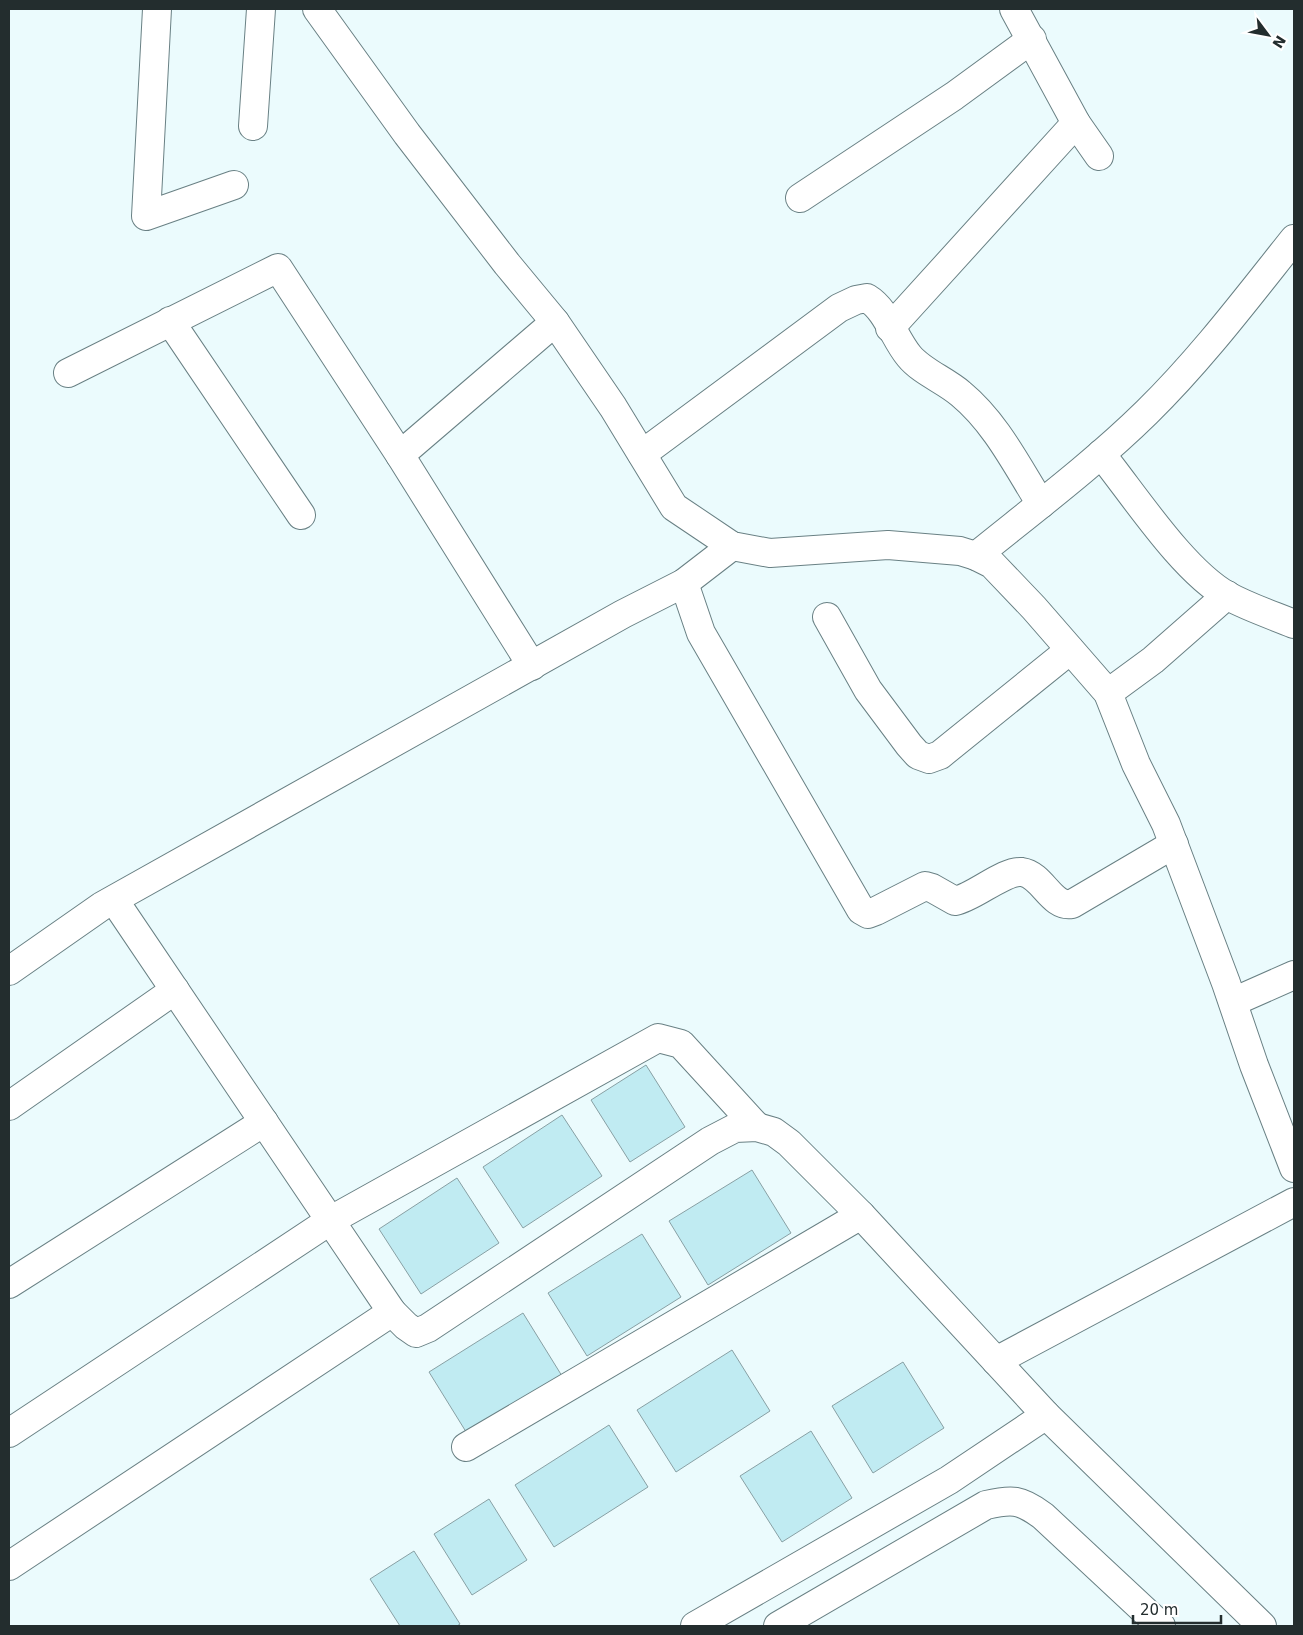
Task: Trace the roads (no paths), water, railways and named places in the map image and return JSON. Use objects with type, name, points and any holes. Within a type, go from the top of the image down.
[{"type":"street","points":[[157,9],[146,216],[234,185]]},
{"type":"street","points":[[253,126],[261,9]]},
{"type":"street","points":[[317,9],[407,134],[507,264],[555,322],[613,407],[674,507],[732,546],[770,553],[888,545],[960,551],[976,556],[992,564],[1108,693],[1136,764],[1174,844],[1254,1064],[1286,1120],[1294,1168]]},
{"type":"street","points":[[1014,9],[1076,123],[1099,156]]},
{"type":"street","points":[[800,198],[954,96],[1032,39]]},
{"type":"street","points":[[890,328],[1076,123]]},
{"type":"street","points":[[976,556],[1101,454],[1148,411],[1211,341],[1294,239]]},
{"type":"street","points":[[68,373],[278,268],[400,455],[532,666]]},
{"type":"street","points":[[642,454],[839,308],[856,300],[867,298],[877,304],[909,357],[921,368],[961,393],[979,411],[998,436],[1041,504]]},
{"type":"street","points":[[170,321],[301,515]]},
{"type":"street","points":[[400,455],[555,322]]},
{"type":"street","points":[[1101,454],[1186,561],[1227,595],[1294,624]]},
{"type":"street","points":[[9,970],[114,900],[623,614],[684,583],[732,546]]},
{"type":"street","points":[[684,583],[701,633],[861,910],[868,914],[925,886],[955,901],[964,899],[1009,874],[1021,872],[1039,881],[1059,902],[1066,905],[1072,904],[1174,844]]},
{"type":"street","points":[[1108,693],[1153,660],[1227,595]]},
{"type":"street","points":[[827,617],[868,690],[918,755],[929,759],[940,755],[1070,650]]},
{"type":"street","points":[[114,900],[392,1312],[416,1333],[428,1328],[710,1140],[735,1128],[757,1127],[774,1132],[789,1143],[861,1215],[1046,1415],[1262,1626]]},
{"type":"street","points":[[1233,1002],[1294,975]]},
{"type":"street","points":[[9,1106],[175,990]]},
{"type":"street","points":[[9,1433],[330,1220],[658,1038],[681,1044],[757,1127]]},
{"type":"street","points":[[9,1284],[264,1122]]},
{"type":"street","points":[[996,1361],[1294,1202]]},
{"type":"street","points":[[466,1446],[861,1215]]},
{"type":"street","points":[[9,1566],[392,1312]]},
{"type":"street","points":[[696,1626],[949,1480],[1046,1415]]},
{"type":"street","points":[[778,1626],[986,1505],[1009,1500],[1026,1504],[1043,1516],[1160,1626]]}]
